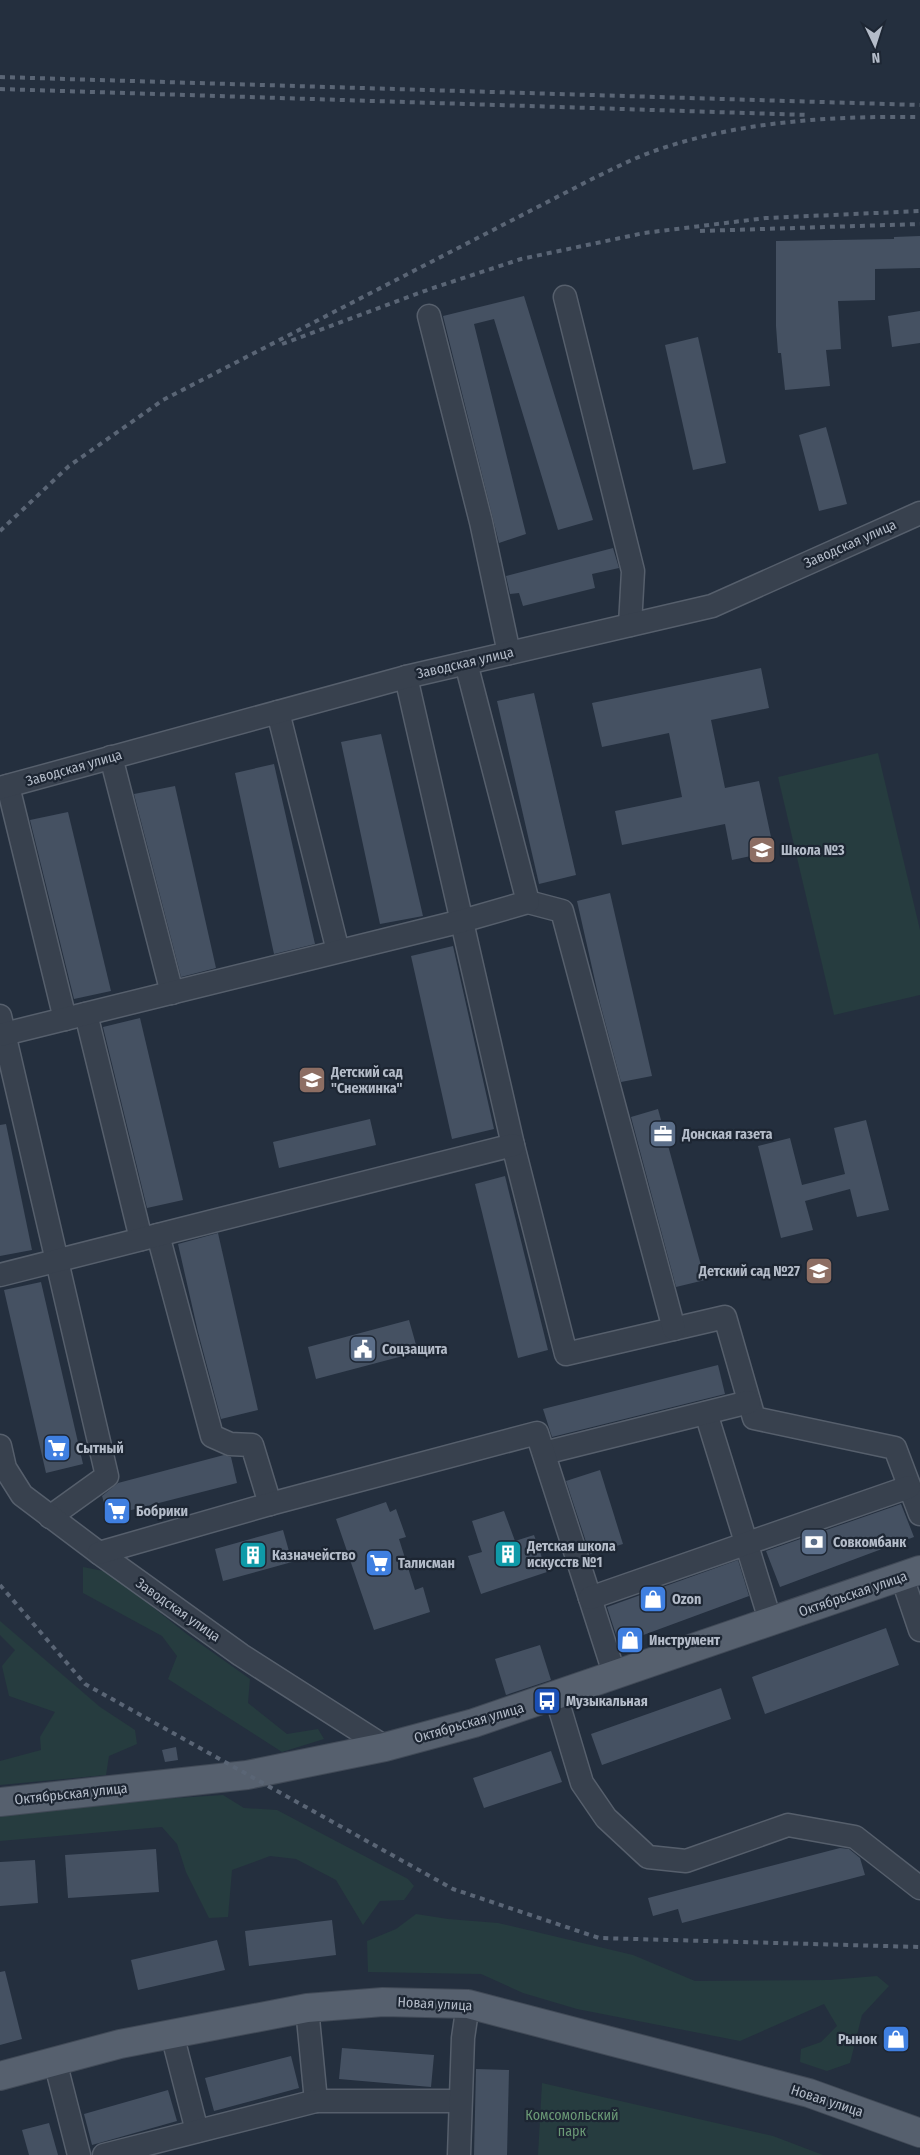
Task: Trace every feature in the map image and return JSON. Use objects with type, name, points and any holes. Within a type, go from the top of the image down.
[{"type":"main road","name":"Октябрьская улица","points":[[0,1802],[247,1775],[385,1746],[474,1723],[911,1574]]},
{"type":"main road","name":"Новая улица","points":[[0,2076],[120,2044],[307,2008],[383,2002],[468,2004],[808,2094],[920,2132]]},
{"type":"street","points":[[565,297],[633,571],[630,625]]},
{"type":"street","points":[[429,316],[481,522],[509,653]]},
{"type":"street","name":"Заводская улица","points":[[4,787],[406,677],[712,606],[920,513]]},
{"type":"street","points":[[466,663],[528,902]]},
{"type":"street","points":[[406,677],[513,1145],[566,1354],[725,1316],[754,1418],[895,1448],[920,1514]]},
{"type":"street","points":[[278,712],[338,951]]},
{"type":"street","points":[[111,757],[172,992]]},
{"type":"street","points":[[4,787],[76,1017],[149,1237],[212,1436],[230,1444],[252,1445],[270,1504]]},
{"type":"street","points":[[50,1517],[107,1476],[1,1028],[76,1017],[528,902],[562,911],[674,1329]]},
{"type":"street","points":[[0,1275],[513,1145]]},
{"type":"street","points":[[544,1453],[749,1402]]},
{"type":"street","points":[[706,1413],[771,1622]]},
{"type":"street","points":[[98,1554],[270,1504],[537,1433],[615,1676]]},
{"type":"street","name":"Заводская улица","points":[[0,1446],[5,1468],[22,1495],[50,1517],[98,1554],[241,1655],[385,1746]]},
{"type":"street","points":[[590,1598],[909,1487]]},
{"type":"street","points":[[911,1574],[920,1630]]},
{"type":"street","points":[[556,1696],[582,1783],[606,1818],[648,1857],[686,1861],[788,1825],[855,1837],[920,1888]]},
{"type":"street","points":[[459,2155],[460,2101],[468,2004]]},
{"type":"street","points":[[307,2008],[316,2102]]},
{"type":"street","points":[[172,2034],[197,2131]]},
{"type":"street","points":[[55,2062],[80,2155]]},
{"type":"street","points":[[104,2155],[316,2102],[460,2101]]},
{"type":"green space","points":[[878,753],[920,930],[920,995],[834,1015],[778,777]]},
{"type":"green space","points":[[83,1567],[108,1572],[188,1635],[250,1679],[248,1703],[287,1734],[318,1729],[324,1739],[282,1752],[168,1679],[177,1656],[162,1636],[83,1593]]},
{"type":"green space","points":[[0,1621],[100,1707],[135,1730],[137,1744],[109,1756],[106,1775],[0,1785],[0,1761],[41,1750],[40,1737],[55,1712],[9,1696],[2,1666],[15,1650],[0,1635]]},
{"type":"green space","points":[[223,1795],[244,1808],[277,1810],[408,1879],[414,1886],[404,1900],[380,1901],[363,1925],[336,1880],[296,1859],[270,1856],[232,1870],[228,1917],[209,1918],[186,1872],[177,1844],[162,1827],[0,1841],[0,1815],[161,1799]]},
{"type":"green space","points":[[416,1914],[498,1923],[633,1955],[695,1981],[830,1980],[877,1976],[889,1986],[862,2015],[850,2063],[827,2071],[800,2062],[801,2049],[821,2042],[837,2026],[824,2004],[740,2041],[577,2009],[523,1993],[481,1974],[368,1972],[367,1941],[396,1929]]},
{"type":"green space","name":"Комсомольский парк","points":[[542,2083],[773,2136],[823,2155],[538,2155]]},
{"type":"building","points":[[920,236],[920,268],[875,269],[875,300],[838,301],[841,349],[826,350],[830,386],[785,390],[781,353],[778,353],[776,326],[776,241],[894,239],[894,237]]},
{"type":"building","points":[[524,296],[593,520],[558,530],[494,319],[474,324],[526,534],[499,543],[443,316]]},
{"type":"building","points":[[920,311],[920,343],[892,347],[888,316]]},
{"type":"building","points":[[698,337],[726,463],[693,470],[665,345]]},
{"type":"building","points":[[826,427],[847,504],[819,511],[799,435]]},
{"type":"building","points":[[613,548],[619,568],[592,574],[595,588],[523,606],[519,593],[510,594],[506,576]]},
{"type":"building","points":[[761,668],[769,708],[711,720],[725,788],[759,781],[774,851],[732,860],[725,824],[622,845],[615,811],[682,797],[669,733],[602,747],[592,703]]},
{"type":"building","points":[[534,693],[576,875],[539,884],[497,701]]},
{"type":"building","points":[[381,734],[423,916],[380,924],[341,742]]},
{"type":"building","points":[[274,764],[315,944],[274,954],[235,773]]},
{"type":"building","points":[[175,786],[216,968],[181,977],[134,794]]},
{"type":"building","points":[[68,812],[111,991],[74,999],[30,820]]},
{"type":"building","points":[[610,893],[652,1076],[621,1082],[600,1003],[577,901]]},
{"type":"building","points":[[453,946],[494,1129],[452,1139],[411,956]]},
{"type":"building","points":[[140,1018],[183,1200],[147,1208],[103,1027]]},
{"type":"building","points":[[658,1109],[705,1280],[676,1287],[631,1117]]},
{"type":"building","points":[[370,1119],[376,1145],[279,1168],[273,1142]]},
{"type":"building","points":[[866,1120],[889,1210],[857,1217],[850,1189],[805,1201],[813,1230],[781,1238],[758,1146],[790,1138],[802,1185],[845,1174],[834,1128]]},
{"type":"building","points":[[6,1124],[32,1250],[0,1256],[0,1125]]},
{"type":"building","points":[[505,1176],[548,1350],[518,1358],[475,1184]]},
{"type":"building","points":[[218,1233],[258,1410],[221,1419],[198,1332],[178,1244]]},
{"type":"building","points":[[41,1282],[83,1464],[46,1473],[4,1290]]},
{"type":"building","name":"Соцзащита","points":[[409,1320],[418,1352],[316,1379],[308,1347]]},
{"type":"building","points":[[718,1365],[725,1394],[552,1437],[543,1409]]},
{"type":"building","points":[[224,1455],[231,1457],[237,1483],[108,1516],[102,1496],[118,1483]]},
{"type":"building","points":[[600,1470],[623,1544],[590,1554],[566,1481]]},
{"type":"building","name":"Талисман","points":[[386,1502],[390,1512],[396,1509],[406,1537],[399,1539],[415,1590],[423,1587],[430,1612],[374,1630],[336,1519]]},
{"type":"building","points":[[901,1504],[914,1537],[780,1587],[766,1551]]},
{"type":"building","name":"Детская школа искусств №1","points":[[504,1511],[515,1541],[534,1535],[547,1572],[481,1594],[468,1556],[482,1552],[472,1521]]},
{"type":"building","name":"Казначейство","points":[[283,1530],[292,1562],[223,1581],[215,1549]]},
{"type":"building","points":[[738,1560],[749,1596],[619,1644],[607,1607]]},
{"type":"building","points":[[886,1628],[899,1665],[765,1714],[752,1677]]},
{"type":"building","points":[[540,1645],[551,1680],[506,1695],[495,1659]]},
{"type":"building","points":[[721,1688],[731,1719],[602,1765],[591,1734]]},
{"type":"building","points":[[176,1747],[178,1760],[165,1762],[162,1750]]},
{"type":"building","points":[[551,1751],[562,1782],[484,1808],[473,1778]]},
{"type":"building","points":[[840,1848],[849,1849],[860,1858],[865,1875],[682,1923],[678,1909],[653,1916],[648,1898]]},
{"type":"building","points":[[156,1849],[159,1892],[68,1898],[65,1855]]},
{"type":"building","points":[[35,1860],[38,1903],[0,1906],[0,1862]]},
{"type":"building","points":[[332,1920],[336,1955],[249,1966],[245,1931]]},
{"type":"building","points":[[217,1940],[225,1970],[138,1990],[131,1960]]},
{"type":"building","points":[[5,1971],[22,2039],[0,2045],[0,1972]]},
{"type":"building","points":[[342,2048],[434,2055],[431,2087],[339,2079]]},
{"type":"building","points":[[291,2056],[299,2088],[214,2111],[205,2078]]},
{"type":"building","points":[[476,2069],[509,2070],[507,2155],[474,2155]]},
{"type":"building","points":[[168,2090],[177,2121],[92,2145],[84,2114]]},
{"type":"building","points":[[49,2123],[58,2155],[29,2155],[22,2130]]},
{"type":"railway","points":[[0,77],[920,105]]},
{"type":"railway","points":[[0,89],[809,115]]},
{"type":"railway","points":[[0,531],[69,466],[163,400],[633,159],[689,140],[721,132],[787,122],[820,119],[920,117]]},
{"type":"railway","points":[[282,344],[430,289],[521,259],[644,233],[766,218],[920,211]]},
{"type":"railway","points":[[700,231],[920,224]]},
{"type":"railway","points":[[0,1585],[85,1684],[453,1889],[599,1938],[920,1947]]},
{"type":"place","name":"Школа №3","points":[[762,850]]},
{"type":"place","name":"Детский сад \"Снежинка\"","points":[[312,1080]]},
{"type":"place","name":"Донская газета","points":[[663,1134]]},
{"type":"place","name":"Детский сад №27","points":[[819,1271]]},
{"type":"place","name":"Соцзащита","points":[[363,1349]]},
{"type":"place","name":"Сытный","points":[[57,1448]]},
{"type":"place","name":"Бобрики","points":[[117,1511]]},
{"type":"place","name":"Совкомбанк","points":[[814,1542]]},
{"type":"place","name":"Детская школа искусств №1","points":[[508,1554]]},
{"type":"place","name":"Казначейство","points":[[253,1555]]},
{"type":"place","name":"Талисман","points":[[379,1563]]},
{"type":"place","name":"Ozon","points":[[653,1599]]},
{"type":"place","name":"Инструмент","points":[[630,1640]]},
{"type":"place","name":"Музыкальная","points":[[547,1701]]},
{"type":"place","name":"Рынок","points":[[896,2039]]}]
